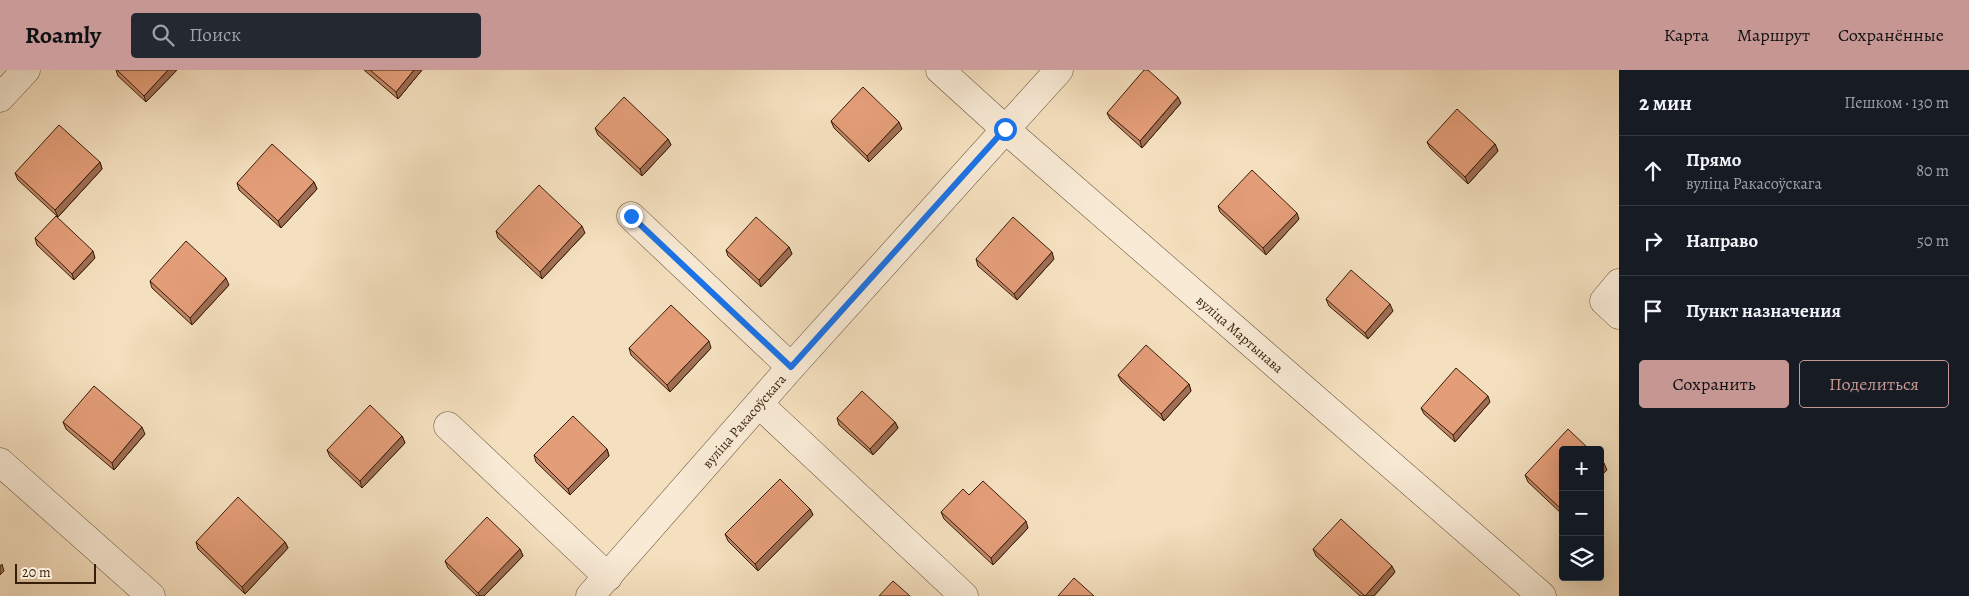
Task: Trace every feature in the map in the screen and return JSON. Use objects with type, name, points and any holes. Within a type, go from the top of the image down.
[{"type":"street","points":[[0,98],[26,70]]},
{"type":"street","name":"вуліца Мартынава","points":[[940,70],[1005,129],[1542,596]]},
{"type":"street","name":"вуліца Ракасоўскага","points":[[599,586],[791,367],[1059,70]]},
{"type":"street","points":[[631,216],[791,367]]},
{"type":"street","points":[[1619,283],[1604,301],[1619,316]]},
{"type":"street","points":[[759,404],[964,596]]},
{"type":"street","points":[[448,426],[599,586]]},
{"type":"street","points":[[0,462],[151,596]]},
{"type":"building","points":[[117,70],[168,70],[144,96]]},
{"type":"building","points":[[370,70],[414,70],[396,92]]},
{"type":"building","points":[[1144,70],[1148,70],[1178,97],[1140,141],[1107,113]]},
{"type":"building","points":[[863,87],[899,122],[867,156],[831,121]]},
{"type":"building","points":[[624,97],[668,139],[640,169],[595,128]]},
{"type":"building","points":[[1457,109],[1495,144],[1465,177],[1427,142]]},
{"type":"building","points":[[59,125],[100,162],[55,210],[15,173]]},
{"type":"building","points":[[272,144],[314,182],[278,221],[237,183]]},
{"type":"building","points":[[1252,170],[1297,213],[1263,248],[1218,206]]},
{"type":"building","points":[[539,185],[582,226],[540,272],[496,231]]},
{"type":"building","points":[[56,216],[93,251],[72,274],[35,238]]},
{"type":"building","points":[[756,217],[789,247],[759,280],[726,250]]},
{"type":"building","points":[[1013,217],[1052,252],[1014,294],[976,259]]},
{"type":"building","points":[[186,241],[226,278],[190,318],[150,281]]},
{"type":"building","points":[[1351,270],[1390,304],[1365,333],[1326,299]]},
{"type":"building","points":[[671,305],[709,341],[667,385],[629,348]]},
{"type":"building","points":[[1146,345],[1189,384],[1161,414],[1118,375]]},
{"type":"building","points":[[1456,368],[1488,396],[1453,435],[1421,408]]},
{"type":"building","points":[[94,386],[142,427],[112,463],[63,422]]},
{"type":"building","points":[[862,391],[895,422],[870,449],[837,418]]},
{"type":"building","points":[[370,405],[402,436],[360,481],[327,450]]},
{"type":"building","points":[[573,416],[607,449],[568,489],[534,455]]},
{"type":"building","points":[[1568,429],[1586,446],[1559,446],[1559,507],[1525,475]]},
{"type":"building","points":[[780,479],[810,509],[755,564],[725,534]]},
{"type":"building","points":[[983,481],[1026,521],[991,558],[941,512],[963,489],[969,495]]},
{"type":"building","points":[[238,497],[285,542],[242,587],[196,542]]},
{"type":"building","points":[[487,517],[520,549],[478,593],[445,561]]},
{"type":"building","points":[[1341,519],[1392,566],[1365,596],[1313,549]]},
{"type":"building","points":[[1074,578],[1094,596],[1058,596]]},
{"type":"building","points":[[893,581],[910,596],[879,596]]},
{"type":"route","points":[[631,216],[791,367],[1005,129]]}]
